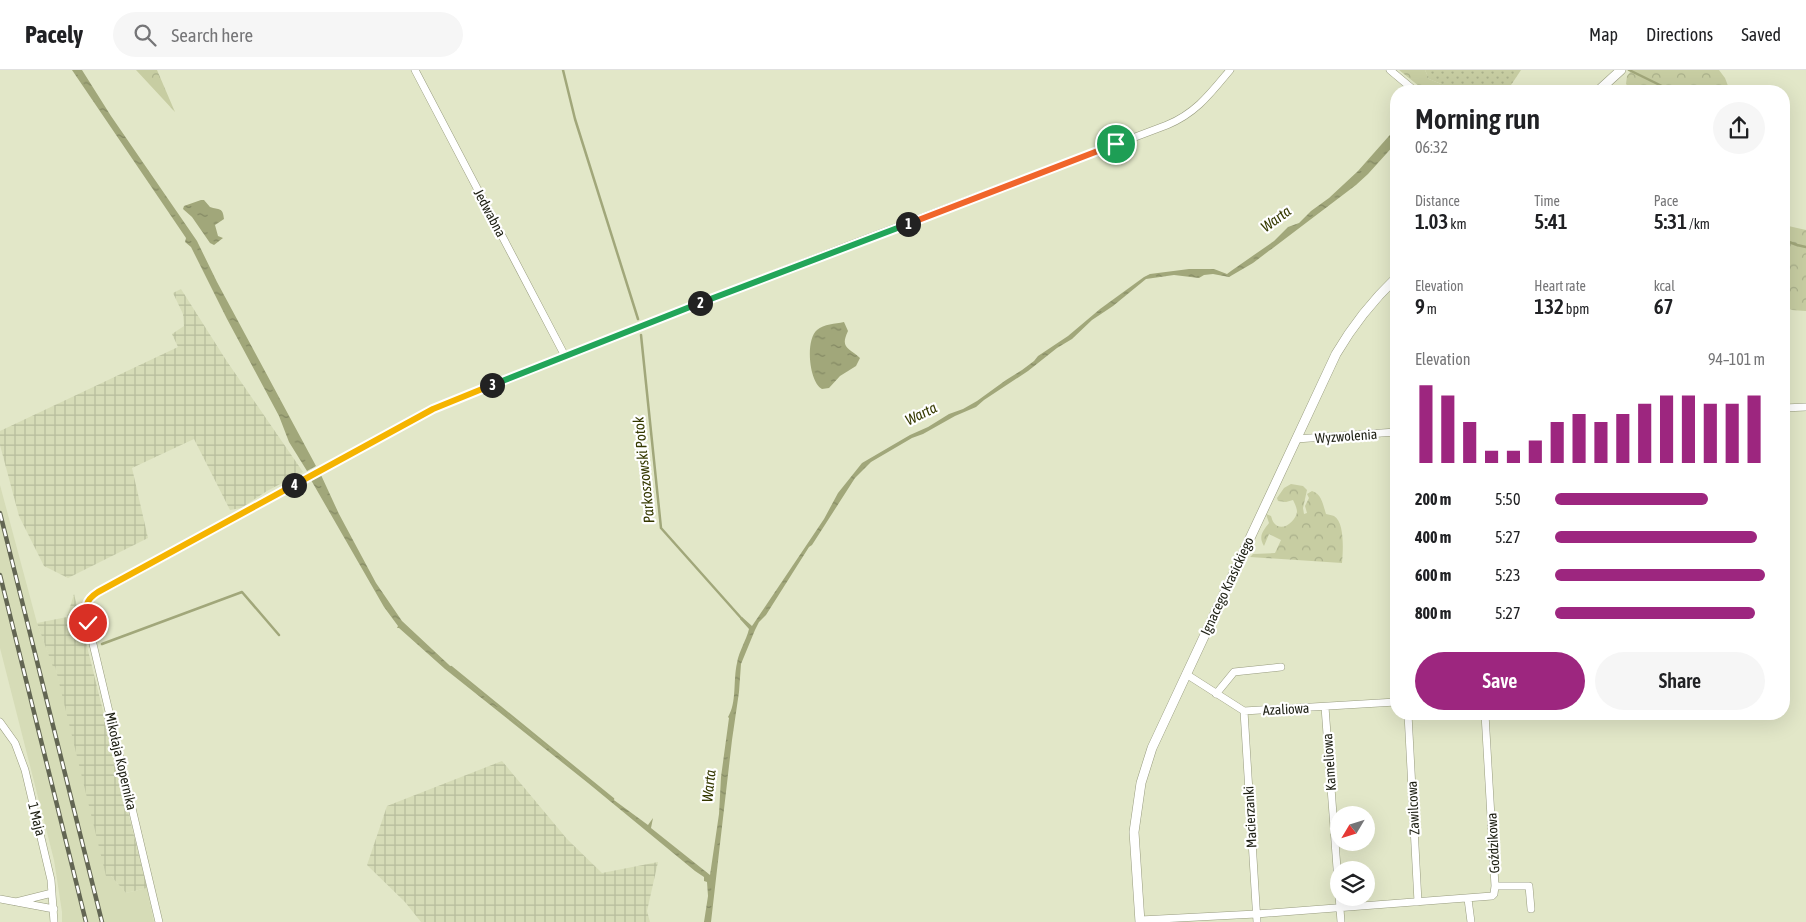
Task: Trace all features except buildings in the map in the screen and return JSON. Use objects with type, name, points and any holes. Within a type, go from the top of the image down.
[{"type":"street","name":"Jedwabna","points":[[415,70],[565,356]]},
{"type":"street","points":[[565,356],[1015,182],[1167,126],[1182,119],[1201,104],[1230,70]]},
{"type":"street","points":[[1390,70],[1408,85]]},
{"type":"street","points":[[1605,85],[1621,70]]},
{"type":"street","name":"Ignacego Krasickiego","points":[[1140,921],[1134,832],[1139,790],[1152,748],[1336,354],[1376,297],[1390,284]]},
{"type":"street","name":"Mikołaja Kopernika","points":[[159,922],[88,623],[86,612],[88,600],[98,592],[433,409],[565,356]]},
{"type":"street","points":[[1790,408],[1806,407]]},
{"type":"street","name":"Wyzwolenia","points":[[1296,439],[1390,432]]},
{"type":"street","points":[[1216,694],[1234,672],[1281,668]]},
{"type":"street","name":"Azaliowa","points":[[1186,674],[1244,711],[1390,702]]},
{"type":"street","name":"Kameliowa","points":[[1325,707],[1341,922]]},
{"type":"street","name":"Macierzanki","points":[[1244,711],[1257,922]]},
{"type":"street","name":"Zawilcowa","points":[[1408,720],[1418,902]]},
{"type":"street","name":"Goździkowa","points":[[1140,921],[1491,897],[1494,894],[1495,886],[1485,720]]},
{"type":"street","name":"1 Maja","points":[[0,722],[12,738],[20,754],[48,866],[54,922]]},
{"type":"street","points":[[1495,886],[1529,886],[1531,909]]},
{"type":"street","points":[[16,902],[52,894]]},
{"type":"street","points":[[1468,898],[1471,922]]},
{"type":"street","points":[[0,899],[54,909]]},
{"type":"shaded area","points":[[181,289],[226,360],[303,472],[267,491],[241,508],[230,510],[194,439],[132,468],[148,538],[68,578],[44,566],[19,516],[0,445],[0,431],[178,347],[172,334],[184,326],[183,314],[173,293]]},
{"type":"shaded area","points":[[0,485],[37,623],[53,666],[55,666],[111,876],[126,893],[147,888],[154,922],[62,922],[54,860],[0,648]]},
{"type":"shaded area","points":[[74,594],[147,888],[126,893],[111,876],[106,876],[55,666],[53,667],[37,623],[67,617]]},
{"type":"shaded area","points":[[502,761],[567,839],[602,873],[658,862],[647,911],[650,922],[421,922],[405,902],[367,865],[387,806]]},
{"type":"green space","points":[[136,70],[157,70],[175,112]]},
{"type":"green space","points":[[1399,70],[1425,70],[1429,79],[1444,85],[1418,85]]},
{"type":"green space","points":[[1425,70],[1521,70],[1511,85],[1444,85],[1429,79]]},
{"type":"green space","points":[[1632,70],[1719,70],[1728,85],[1627,85],[1627,76]]},
{"type":"green space","points":[[1790,226],[1806,230],[1806,311],[1790,309]]},
{"type":"green space","points":[[1291,484],[1303,486],[1307,490],[1303,508],[1304,514],[1307,513],[1305,506],[1309,498],[1307,494],[1312,491],[1320,497],[1326,514],[1338,519],[1342,531],[1342,563],[1250,557],[1253,554],[1275,553],[1281,540],[1269,534],[1264,546],[1261,539],[1263,531],[1269,523],[1266,514],[1271,516],[1277,526],[1281,527],[1288,525],[1294,519],[1297,512],[1293,500],[1286,502],[1278,501],[1277,498],[1284,488]]},
{"type":"water","points":[[72,70],[82,70],[111,116],[197,241],[316,466],[307,471],[289,442],[279,416],[191,247],[185,242],[186,238]]},
{"type":"water","points":[[1390,135],[1390,150],[1368,174],[1253,263],[1229,277],[1213,274],[1204,275],[1199,278],[1174,275],[1146,279],[1113,306],[1092,320],[1072,339],[976,407],[912,438],[871,462],[855,478],[766,615],[759,622],[741,664],[711,922],[704,922],[708,896],[707,882],[704,881],[704,877],[445,669],[397,628],[398,626],[384,607],[311,480],[321,475],[339,514],[376,583],[402,621],[463,678],[603,792],[648,825],[653,818],[651,828],[710,875],[719,814],[728,717],[733,705],[738,659],[749,629],[740,619],[742,617],[752,626],[824,519],[838,493],[862,463],[910,435],[977,401],[1068,336],[1100,309],[1144,277],[1150,274],[1189,269],[1214,269],[1227,274],[1274,241],[1288,227],[1299,223],[1358,171]]},
{"type":"water","points":[[204,200],[210,207],[223,212],[224,219],[215,225],[218,236],[223,238],[214,245],[210,243],[192,217],[183,209],[184,206]]},
{"type":"water","points":[[844,322],[848,331],[845,341],[846,347],[860,358],[856,366],[840,376],[829,388],[822,389],[814,378],[810,361],[813,335],[823,326]]},
{"type":"waterway","name":"Parkoszowski Potok","points":[[563,70],[575,119],[638,319]]},
{"type":"waterway","points":[[1629,70],[1660,85]]},
{"type":"waterway","points":[[1790,242],[1806,247]]},
{"type":"waterway","name":"Parkoszowski Potok","points":[[641,335],[661,528],[742,619]]},
{"type":"waterway","points":[[102,644],[242,592],[279,635]]},
{"type":"waterway","points":[[451,667],[613,799]]},
{"type":"railway","points":[[0,513],[102,922]]},
{"type":"railway","points":[[0,575],[86,922]]},
{"type":"route","points":[[88,623],[86,605],[88,600],[98,592],[433,409],[847,246],[1116,144]]},
{"type":"water label","name":"Warta","points":[[1276,219]]},
{"type":"water label","name":"Warta","points":[[921,414]]},
{"type":"water label","name":"Warta","points":[[709,786]]}]
